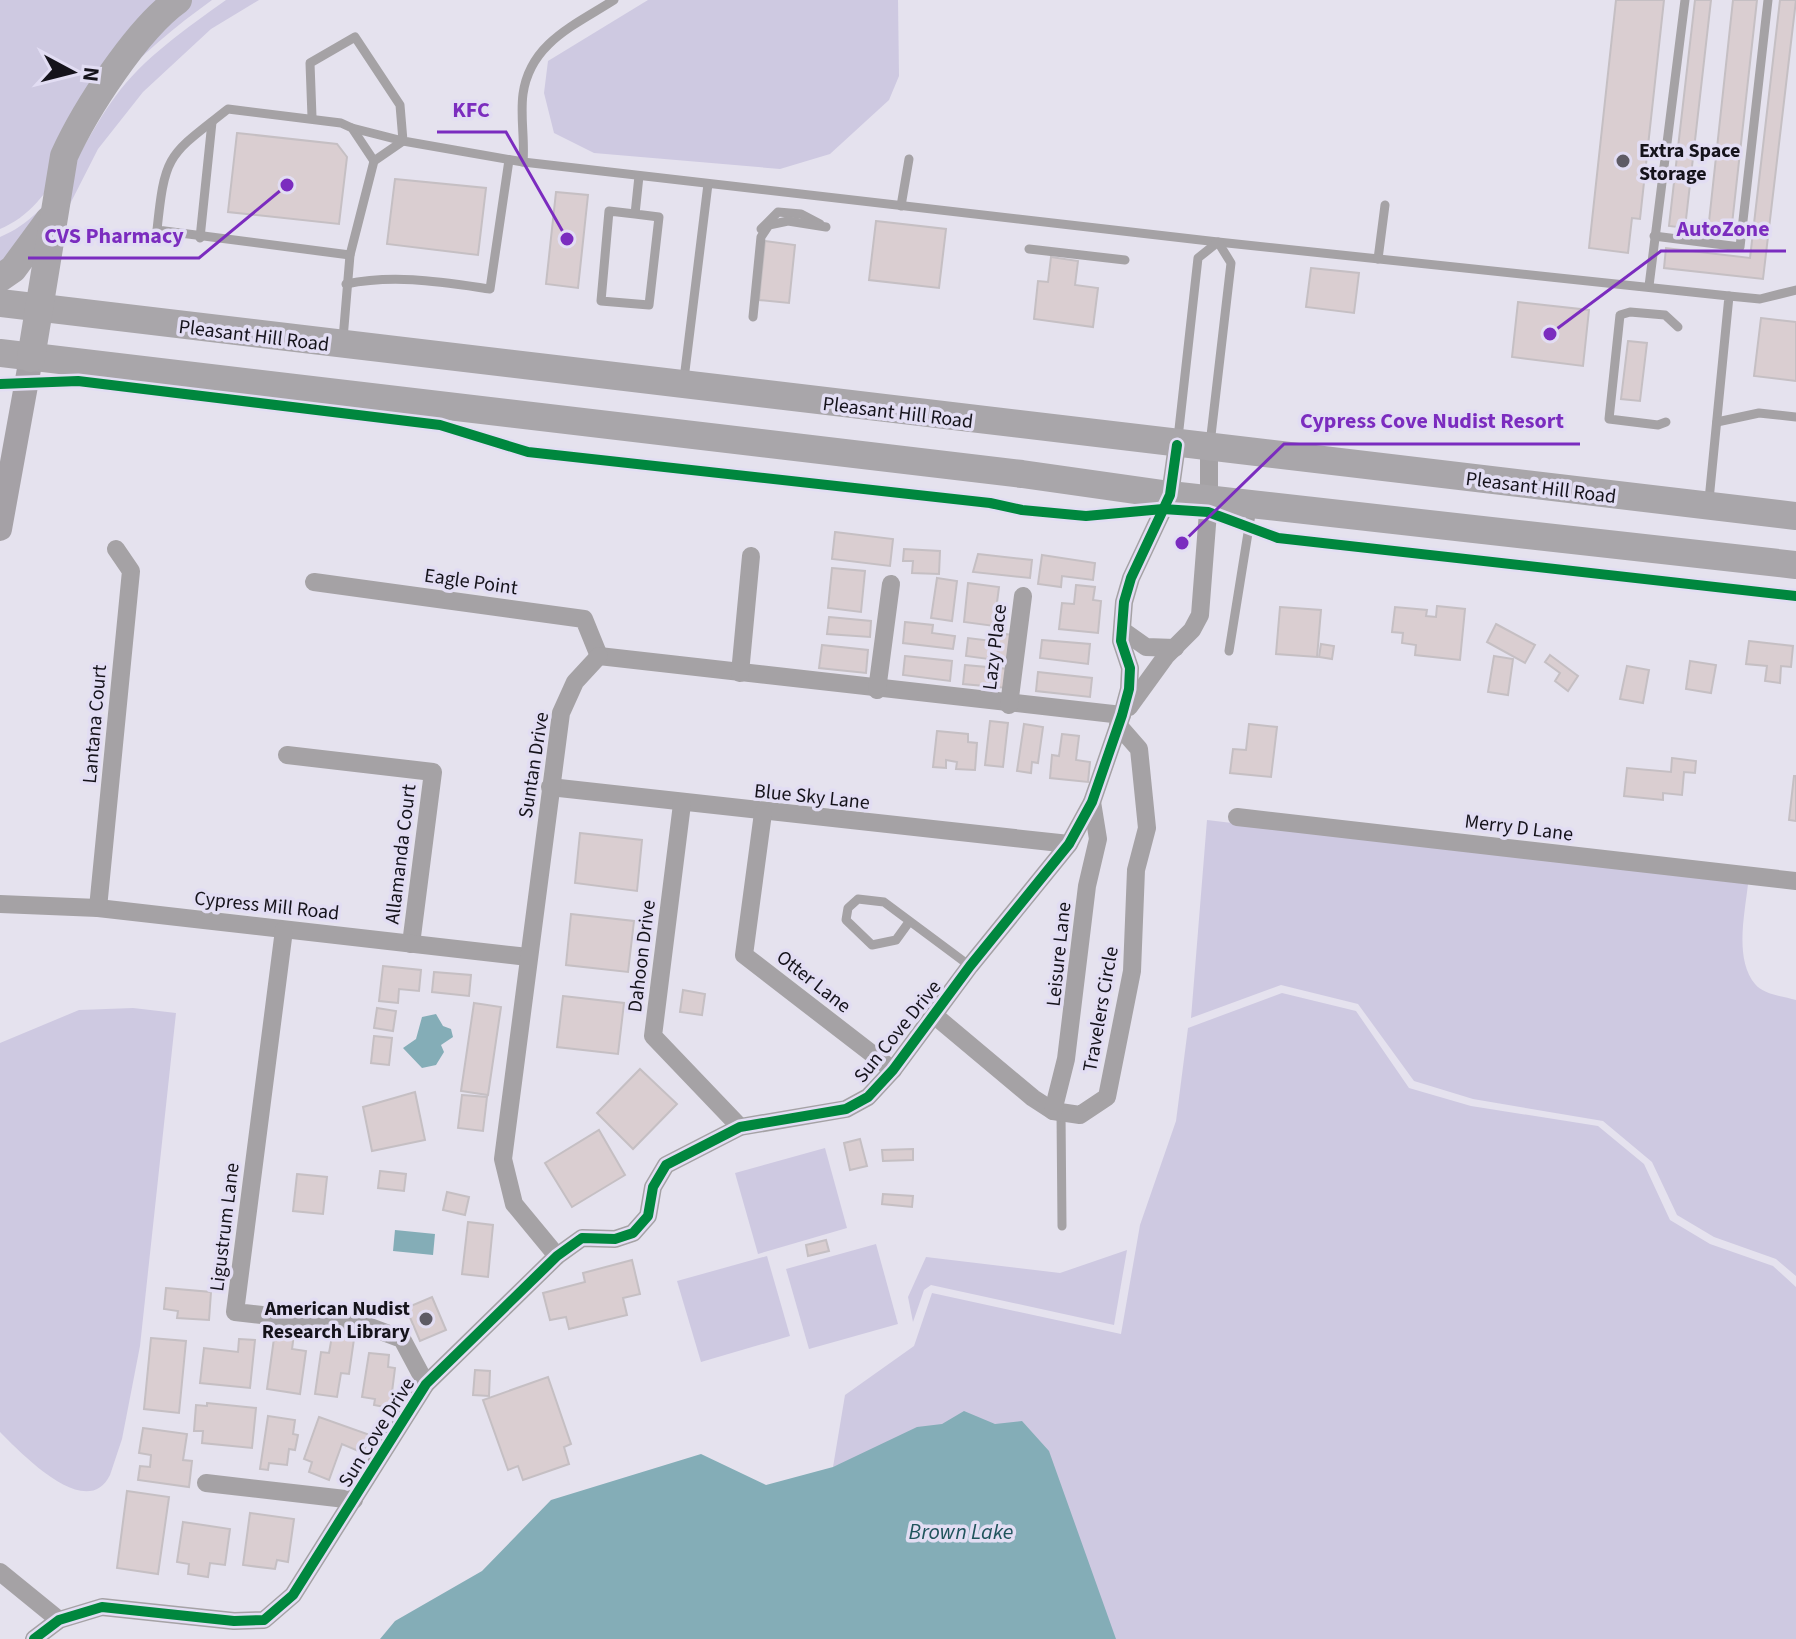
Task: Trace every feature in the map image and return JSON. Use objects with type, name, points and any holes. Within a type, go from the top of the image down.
[{"type":"main road","points":[[31,358],[64,156],[77,128],[134,46],[178,0]]},
{"type":"main road","points":[[0,278],[13,269],[52,216]]},
{"type":"main road","name":"Pleasant Hill Road","points":[[0,303],[683,387],[1796,516]]},
{"type":"main road","points":[[0,353],[1007,472],[1170,495],[1796,565]]},
{"type":"street","points":[[0,529],[31,358]]},
{"type":"street","name":"Sun Cove Drive","points":[[34,1639],[59,1620],[102,1607],[234,1621],[264,1620],[293,1595],[426,1384],[557,1256],[582,1238],[615,1239],[633,1233],[648,1216],[653,1187],[666,1165],[740,1127],[846,1109],[868,1097],[893,1070],[970,966],[1069,844],[1092,802],[1129,689],[1130,668],[1121,641],[1131,578],[1170,495],[1177,445]]},
{"type":"street","name":"Sun Cove Drive","points":[[1120,720],[1192,630],[1200,615],[1209,499],[1209,449]]},
{"type":"street","name":"Lantana Court","points":[[98,908],[131,571],[116,549]]},
{"type":"street","points":[[740,673],[751,556]]},
{"type":"street","name":"Eagle Point","points":[[314,582],[584,619],[599,656]]},
{"type":"street","points":[[877,690],[891,584]]},
{"type":"street","name":"Lazy Place","points":[[1009,705],[1023,596]]},
{"type":"street","points":[[1122,630],[1146,647],[1175,648]]},
{"type":"street","points":[[599,656],[1120,720]]},
{"type":"street","name":"Suntan Drive","points":[[557,1256],[514,1204],[503,1159],[561,713],[575,682],[599,656]]},
{"type":"street","name":"Travelers Circle","points":[[1057,1111],[1080,1115],[1107,1097],[1132,971],[1136,870],[1147,828],[1139,749],[1120,720]]},
{"type":"street","name":"Allamanda Court","points":[[287,755],[433,772],[411,944]]},
{"type":"street","name":"Blue Sky Lane","points":[[550,787],[763,813],[1069,844]]},
{"type":"street","name":"Leisure Lane","points":[[1057,1111],[1087,886],[1098,839],[1092,802]]},
{"type":"street","name":"Dahoon Drive","points":[[682,804],[653,1036],[740,1127]]},
{"type":"street","name":"Otter Lane","points":[[763,813],[744,955],[893,1070]]},
{"type":"street","name":"Merry D Lane","points":[[1237,817],[1796,881]]},
{"type":"street","name":"Cypress Mill Road","points":[[0,904],[98,908],[528,957]]},
{"type":"street","name":"Ligustrum Lane","points":[[284,930],[235,1312],[370,1327],[402,1339],[426,1384]]},
{"type":"street","points":[[934,1015],[1057,1111]]},
{"type":"street","points":[[206,1483],[354,1500]]},
{"type":"street","points":[[0,1572],[59,1620]]},
{"type":"lane","points":[[523,162],[523,95],[530,65],[548,42],[614,0]]},
{"type":"lane","points":[[1649,286],[1685,0]]},
{"type":"lane","points":[[1654,236],[1740,247],[1768,0]]},
{"type":"lane","points":[[312,117],[310,63],[355,37],[400,105],[403,141]]},
{"type":"lane","points":[[350,255],[200,238],[157,230],[163,174],[178,148],[228,109],[312,117],[403,141],[509,160],[708,184],[1729,296],[1760,299],[1796,290]]},
{"type":"lane","points":[[200,238],[212,122]]},
{"type":"lane","points":[[352,128],[374,161]]},
{"type":"lane","points":[[343,346],[350,255],[374,161],[403,141]]},
{"type":"lane","points":[[901,206],[909,159]]},
{"type":"lane","points":[[346,284],[375,278],[490,289],[509,160]]},
{"type":"lane","points":[[635,214],[639,176]]},
{"type":"lane","points":[[683,387],[708,184]]},
{"type":"lane","points":[[1378,259],[1385,205]]},
{"type":"lane","points":[[609,211],[635,214],[659,217],[649,305],[601,301],[609,211]]},
{"type":"lane","points":[[753,317],[761,237],[769,225],[788,221],[826,227]]},
{"type":"lane","points":[[1177,445],[1198,258],[1218,242]]},
{"type":"lane","points":[[1209,449],[1231,263],[1218,242]]},
{"type":"lane","points":[[1029,249],[1125,260]]},
{"type":"lane","points":[[1708,506],[1729,296]]},
{"type":"lane","points":[[1666,422],[1658,425],[1609,419],[1620,315],[1630,312],[1665,315],[1678,327]]},
{"type":"lane","points":[[1717,422],[1759,413],[1796,417]]},
{"type":"lane","points":[[1229,651],[1252,504]]},
{"type":"lane","points":[[909,922],[896,940],[872,945],[846,920],[848,908],[858,899],[884,902],[970,966]]},
{"type":"lane","points":[[1057,1111],[1062,1226]]},
{"type":"shaded area","points":[[0,0],[212,0],[159,42],[122,77],[97,107],[50,186],[20,218],[0,229]]},
{"type":"shaded area","points":[[226,0],[259,0],[211,29],[143,92],[98,149],[70,204],[0,270],[0,237],[38,212],[53,195],[126,83],[166,44]]},
{"type":"shaded area","points":[[648,0],[898,0],[899,76],[889,100],[830,154],[780,169],[594,153],[554,133],[544,93],[548,61]]},
{"type":"shaded area","points":[[1207,820],[1748,884],[1742,936],[1749,974],[1763,991],[1796,1000],[1796,1276],[1776,1259],[1714,1237],[1677,1215],[1652,1162],[1603,1121],[1473,1099],[1414,1081],[1358,1004],[1281,985],[1191,1018]]},
{"type":"shaded area","points":[[1282,993],[1356,1011],[1409,1088],[1471,1106],[1598,1126],[1644,1164],[1670,1220],[1710,1244],[1773,1266],[1796,1287],[1796,1639],[963,1639],[833,1467],[845,1395],[914,1346],[932,1293],[1121,1334],[1140,1225],[1176,1121],[1188,1028]]},
{"type":"shaded area","points":[[133,1008],[176,1013],[140,1346],[122,1439],[110,1475],[100,1488],[86,1491],[55,1480],[0,1432],[0,1043],[79,1010]]},
{"type":"shaded area","points":[[825,1148],[847,1228],[758,1254],[735,1173]]},
{"type":"shaded area","points":[[876,1244],[898,1324],[809,1349],[786,1269]]},
{"type":"shaded area","points":[[1127,1250],[1114,1325],[931,1285],[924,1290],[913,1322],[908,1297],[926,1257],[1060,1273]]},
{"type":"shaded area","points":[[767,1256],[790,1336],[701,1362],[677,1281]]},
{"type":"water","points":[[436,1014],[443,1026],[451,1029],[453,1037],[441,1045],[444,1052],[436,1065],[422,1068],[403,1048],[416,1039],[422,1017]]},
{"type":"water","points":[[395,1230],[435,1234],[433,1255],[393,1251]]},
{"type":"water","name":"Brown Lake","points":[[964,1411],[995,1424],[1022,1421],[1049,1451],[1116,1639],[380,1639],[395,1621],[482,1571],[551,1500],[701,1454],[766,1485],[833,1467],[917,1427],[942,1424]]},
{"type":"building","name":"Extra Space Storage","points":[[1616,0],[1664,0],[1640,219],[1632,218],[1628,253],[1589,248]]},
{"type":"building","points":[[1695,0],[1711,0],[1685,228],[1669,226]]},
{"type":"building","points":[[1733,0],[1757,0],[1731,233],[1708,231]]},
{"type":"building","points":[[1780,0],[1796,0],[1763,279],[1664,268],[1666,248],[1750,258]]},
{"type":"building","points":[[237,133],[337,144],[347,157],[339,224],[228,212]]},
{"type":"building","points":[[395,179],[486,188],[478,255],[387,244]]},
{"type":"building","points":[[556,192],[588,195],[578,288],[546,284]]},
{"type":"building","points":[[876,221],[946,229],[939,288],[869,280]]},
{"type":"building","points":[[765,241],[795,245],[789,303],[759,300]]},
{"type":"building","points":[[1051,257],[1078,261],[1075,285],[1098,288],[1093,327],[1034,319],[1038,281],[1048,282]]},
{"type":"building","points":[[1311,268],[1359,273],[1354,313],[1306,307]]},
{"type":"building","points":[[1518,302],[1589,310],[1583,366],[1512,357]]},
{"type":"building","points":[[1761,318],[1796,322],[1796,381],[1754,376]]},
{"type":"building","points":[[1628,341],[1647,343],[1640,401],[1621,399]]},
{"type":"building","points":[[835,532],[893,539],[890,566],[832,559]]},
{"type":"building","points":[[904,549],[940,551],[939,574],[912,573],[913,561],[903,561]]},
{"type":"building","points":[[978,554],[1032,560],[1030,578],[973,572]]},
{"type":"building","points":[[1042,555],[1095,563],[1093,580],[1062,576],[1061,587],[1038,584]]},
{"type":"building","points":[[832,568],[865,571],[861,612],[828,608]]},
{"type":"building","points":[[937,578],[957,581],[952,621],[931,618]]},
{"type":"building","points":[[968,583],[999,587],[994,626],[964,622]]},
{"type":"building","points":[[1076,585],[1095,587],[1093,600],[1101,601],[1098,633],[1059,629],[1062,603],[1074,604]]},
{"type":"building","points":[[1437,606],[1465,609],[1460,660],[1415,655],[1416,645],[1402,643],[1403,633],[1392,632],[1395,607],[1427,610],[1426,616],[1436,617]]},
{"type":"building","points":[[1280,607],[1321,610],[1317,657],[1276,654]]},
{"type":"building","points":[[829,617],[871,621],[870,637],[827,634]]},
{"type":"building","points":[[905,622],[933,625],[932,633],[955,636],[953,649],[903,643]]},
{"type":"building","points":[[1496,624],[1535,645],[1525,663],[1487,642]]},
{"type":"building","points":[[993,633],[1014,635],[1010,662],[966,656],[968,638],[992,641]]},
{"type":"building","points":[[1042,640],[1090,644],[1088,664],[1040,658]]},
{"type":"building","points":[[1749,641],[1793,646],[1791,667],[1781,666],[1780,683],[1765,681],[1767,666],[1746,664]]},
{"type":"building","points":[[1321,644],[1334,646],[1332,659],[1319,657]]},
{"type":"building","points":[[822,645],[868,650],[866,673],[819,668]]},
{"type":"building","points":[[1550,655],[1578,676],[1568,691],[1555,681],[1560,673],[1545,662]]},
{"type":"building","points":[[905,656],[952,661],[950,681],[903,675]]},
{"type":"building","points":[[1494,656],[1513,659],[1508,695],[1488,692]]},
{"type":"building","points":[[1690,661],[1716,665],[1711,693],[1686,689]]},
{"type":"building","points":[[965,665],[1009,669],[1007,688],[963,684]]},
{"type":"building","points":[[1627,666],[1649,670],[1643,703],[1620,699]]},
{"type":"building","points":[[1038,672],[1092,678],[1090,697],[1036,691]]},
{"type":"building","points":[[990,721],[1008,723],[1003,767],[985,765]]},
{"type":"building","points":[[1024,724],[1043,727],[1038,763],[1032,762],[1031,773],[1017,771]]},
{"type":"building","points":[[1249,724],[1277,727],[1271,777],[1230,773],[1233,749],[1246,750]]},
{"type":"building","points":[[937,731],[968,734],[968,742],[977,743],[975,770],[956,769],[957,762],[946,760],[946,768],[933,767]]},
{"type":"building","points":[[1062,734],[1079,736],[1076,760],[1090,762],[1088,782],[1050,778],[1052,755],[1059,756]]},
{"type":"building","points":[[1672,758],[1696,761],[1695,773],[1684,772],[1682,795],[1663,793],[1663,800],[1624,796],[1627,768],[1671,772]]},
{"type":"building","points":[[1796,776],[1796,821],[1789,820]]},
{"type":"building","points":[[580,833],[642,840],[637,891],[575,883]]},
{"type":"building","points":[[571,914],[634,921],[628,972],[566,965]]},
{"type":"building","points":[[383,966],[421,970],[419,991],[399,989],[398,1003],[379,1001]]},
{"type":"building","points":[[434,972],[471,975],[469,996],[432,992]]},
{"type":"building","points":[[683,990],[705,994],[702,1015],[680,1012]]},
{"type":"building","points":[[563,996],[624,1003],[618,1054],[557,1047]]},
{"type":"building","points":[[474,1003],[501,1007],[488,1095],[461,1091]]},
{"type":"building","points":[[377,1008],[396,1011],[393,1031],[374,1028]]},
{"type":"building","points":[[374,1036],[392,1038],[389,1065],[371,1063]]},
{"type":"building","points":[[640,1069],[677,1104],[633,1149],[597,1113]]},
{"type":"building","points":[[415,1092],[425,1140],[372,1151],[363,1107]]},
{"type":"building","points":[[462,1095],[487,1097],[483,1131],[458,1128]]},
{"type":"building","points":[[599,1130],[625,1175],[572,1207],[545,1163]]},
{"type":"building","points":[[860,1139],[867,1166],[850,1170],[844,1143]]},
{"type":"building","points":[[913,1149],[913,1160],[883,1161],[882,1150]]},
{"type":"building","points":[[380,1171],[406,1174],[404,1191],[378,1188]]},
{"type":"building","points":[[297,1174],[327,1177],[323,1214],[293,1211]]},
{"type":"building","points":[[447,1192],[469,1197],[465,1215],[443,1210]]},
{"type":"building","points":[[883,1194],[913,1196],[912,1207],[882,1204]]},
{"type":"building","points":[[468,1222],[493,1225],[488,1277],[462,1274]]},
{"type":"building","points":[[826,1240],[829,1251],[808,1256],[806,1245]]},
{"type":"building","points":[[632,1260],[640,1294],[623,1298],[627,1315],[569,1329],[566,1317],[550,1320],[543,1293],[585,1282],[583,1273]]},
{"type":"building","points":[[166,1288],[211,1292],[209,1320],[177,1318],[178,1311],[164,1309]]},
{"type":"building","points":[[432,1297],[446,1330],[420,1341],[406,1308]]},
{"type":"building","points":[[276,1324],[295,1327],[292,1349],[306,1351],[300,1394],[267,1389]]},
{"type":"building","points":[[332,1336],[354,1339],[349,1374],[341,1373],[337,1397],[315,1394],[321,1352],[329,1353]]},
{"type":"building","points":[[151,1338],[186,1341],[179,1413],[144,1409]]},
{"type":"building","points":[[239,1339],[255,1340],[250,1388],[200,1383],[204,1348],[238,1352]]},
{"type":"building","points":[[369,1353],[389,1355],[388,1367],[395,1368],[390,1408],[374,1405],[375,1399],[362,1397]]},
{"type":"building","points":[[475,1370],[490,1371],[489,1396],[473,1395]]},
{"type":"building","points":[[548,1377],[571,1444],[564,1447],[569,1464],[523,1480],[518,1466],[508,1470],[483,1400]]},
{"type":"building","points":[[207,1403],[256,1408],[252,1448],[202,1443],[203,1431],[194,1431],[196,1405],[207,1406]]},
{"type":"building","points":[[268,1416],[295,1420],[293,1434],[298,1435],[295,1450],[289,1449],[287,1465],[269,1463],[268,1470],[260,1469]]},
{"type":"building","points":[[319,1417],[370,1435],[363,1453],[342,1444],[329,1480],[309,1472],[312,1462],[304,1459]]},
{"type":"building","points":[[143,1428],[187,1434],[183,1460],[192,1461],[189,1487],[138,1480],[140,1466],[150,1467],[151,1455],[139,1453]]},
{"type":"building","points":[[127,1491],[169,1497],[158,1574],[117,1568]]},
{"type":"building","points":[[250,1513],[294,1519],[288,1562],[277,1560],[275,1569],[243,1565]]},
{"type":"building","points":[[183,1522],[230,1529],[225,1565],[210,1563],[208,1577],[188,1574],[189,1564],[177,1562]]},
{"type":"cycle path","points":[[0,384],[78,381],[440,425],[528,452],[990,503],[1022,510],[1086,516],[1163,509],[1208,512],[1278,538],[1796,596]]},
{"type":"cycle path","points":[[34,1639],[59,1620],[102,1607],[234,1621],[264,1620],[293,1595],[426,1384],[557,1256],[582,1238],[615,1239],[633,1233],[648,1216],[653,1187],[666,1165],[740,1127],[846,1109],[868,1097],[893,1070],[970,966],[1069,844],[1092,802],[1129,689],[1130,668],[1121,641],[1124,602],[1131,578],[1170,495],[1177,445]]},
{"type":"place","name":"Extra Space Storage","points":[[1623,161]]},
{"type":"place","name":"CVS Pharmacy","points":[[287,185]]},
{"type":"place","name":"KFC","points":[[567,239]]},
{"type":"place","name":"AutoZone","points":[[1550,334]]},
{"type":"place","name":"Cypress Cove Nudist Resort","points":[[1182,543]]},
{"type":"place","name":"American Nudist Research Library","points":[[426,1319]]}]
